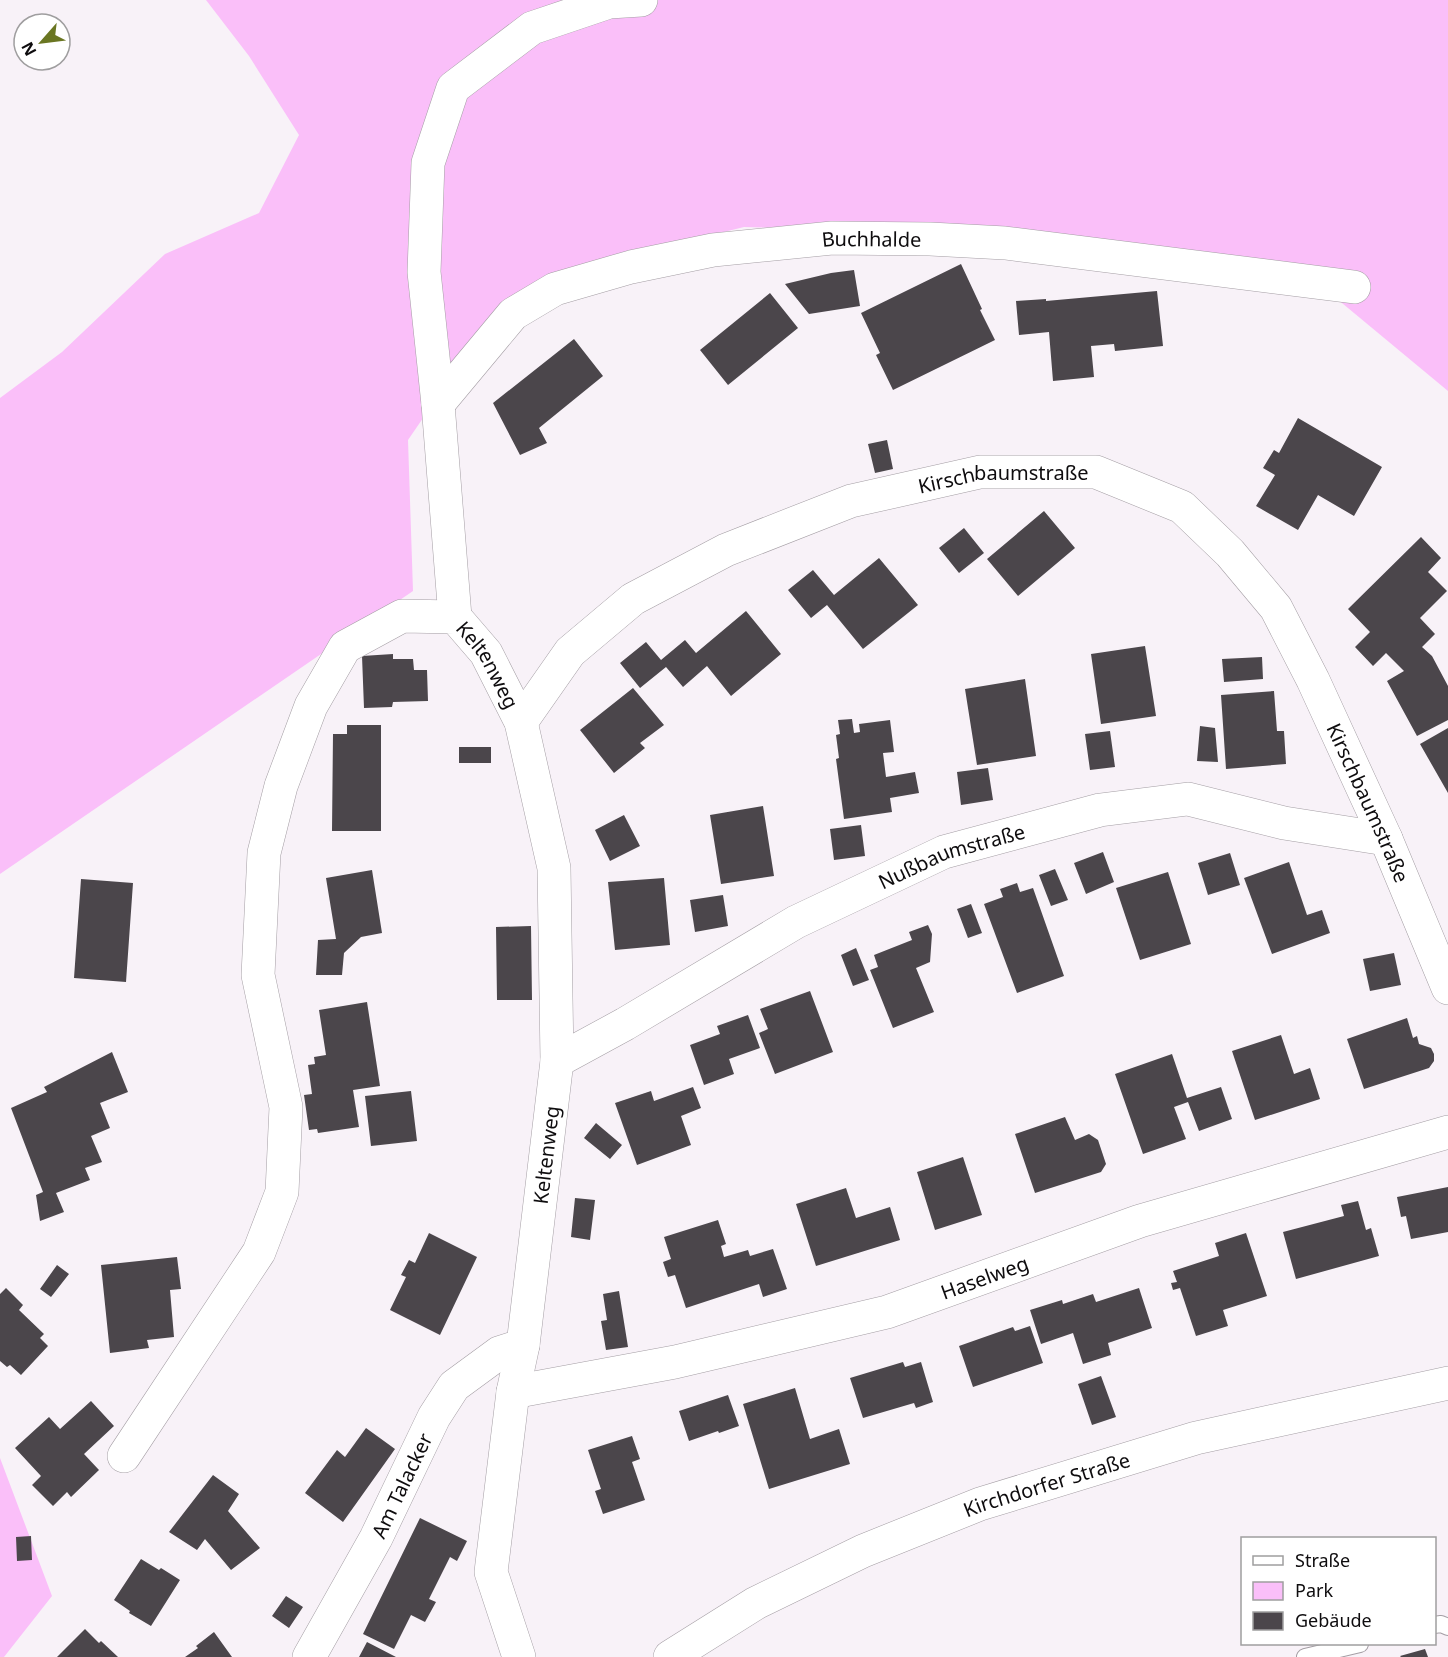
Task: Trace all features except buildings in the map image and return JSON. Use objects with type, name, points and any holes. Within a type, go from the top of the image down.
[{"type":"street","points":[[456,617],[424,272],[428,163],[453,88],[532,28],[609,2],[641,0]]},
{"type":"street","name":"Buchhalde","points":[[438,404],[513,314],[555,290],[631,267],[713,250],[832,238],[930,239],[1005,243],[1354,287]]},
{"type":"street","name":"Kirschbaumstraße","points":[[521,722],[570,652],[615,614],[633,599],[726,550],[851,501],[980,472],[1096,472],[1182,507],[1230,553],[1276,608],[1313,680],[1386,839],[1448,988]]},
{"type":"street","name":"Keltenweg","points":[[124,1456],[259,1252],[282,1192],[286,1107],[258,975],[264,853],[281,786],[310,706],[345,647],[402,616],[456,617],[486,653],[521,722],[554,868],[557,1061],[524,1345],[513,1392],[491,1572],[519,1657]]},
{"type":"street","name":"Nußbaumstraße","points":[[557,1061],[625,1024],[796,922],[944,852],[1100,810],[1188,799],[1284,823],[1386,839]]},
{"type":"street","name":"Haselweg","points":[[513,1392],[675,1362],[886,1311],[1140,1221],[1448,1132]]},
{"type":"street","name":"Am Talacker","points":[[309,1657],[376,1538],[434,1418],[454,1386],[499,1353],[524,1345]]},
{"type":"street","name":"Kirchdorfer Straße","points":[[670,1657],[756,1603],[862,1551],[980,1504],[1196,1438],[1448,1383]]},
{"type":"lane","points":[[1305,1657],[1356,1645]]},
{"type":"green space","points":[[206,0],[1448,0],[1448,391],[1307,274],[1026,233],[744,227],[566,271],[491,319],[408,440],[413,591],[0,874],[0,398],[62,352],[165,254],[259,213],[299,135],[249,56]]},
{"type":"green space","points":[[0,1458],[52,1596],[4,1657],[0,1657]]}]
